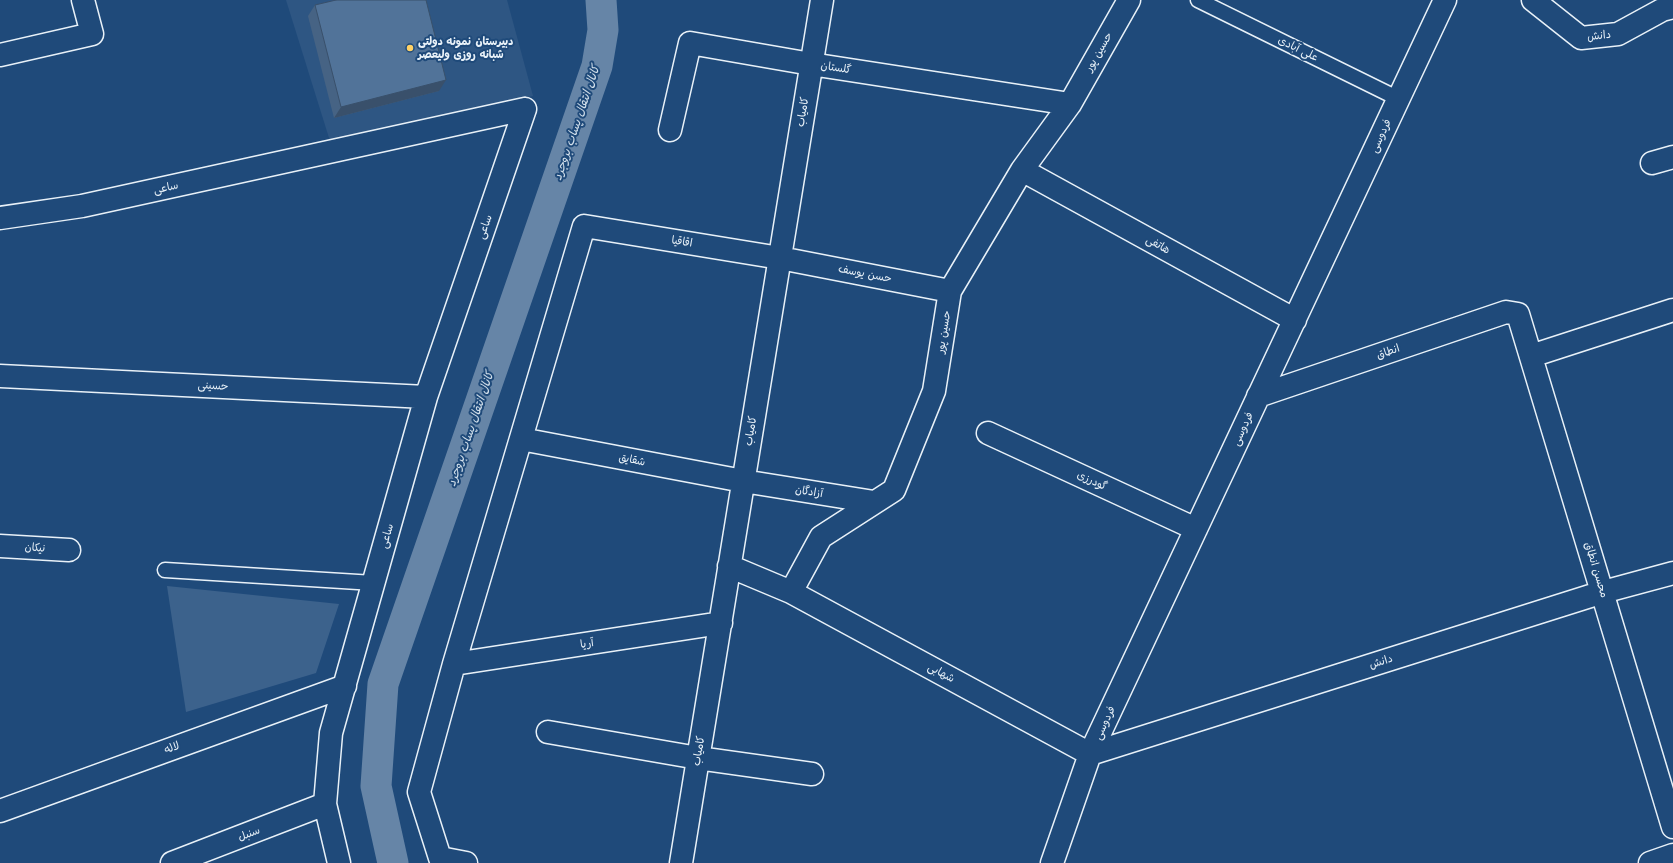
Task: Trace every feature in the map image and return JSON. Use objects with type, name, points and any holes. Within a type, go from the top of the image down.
[{"type":"street","points":[[0,55],[92,34],[83,0]]},
{"type":"street","name":"کامیاب","points":[[681,863],[822,0]]},
{"type":"street","name":"حسین پور","points":[[791,592],[821,537],[894,490],[934,391],[950,290],[1022,170],[1070,104],[1129,0]]},
{"type":"street","name":"فردوسی","points":[[1052,863],[1090,754],[1445,0]]},
{"type":"street","name":"دانش","points":[[1533,0],[1534,3],[1581,38],[1618,34],[1662,10],[1673,7]]},
{"type":"street","name":"گلستان","points":[[670,130],[690,43],[811,64],[1070,104]]},
{"type":"street","name":"ساعی","points":[[0,218],[82,206],[525,110],[426,397],[331,733],[325,804],[339,863]]},
{"type":"street","points":[[1652,163],[1673,157]]},
{"type":"street","name":"هاتفی","points":[[1022,170],[1295,320]]},
{"type":"street","name":"اقاقیا","points":[[521,439],[584,226],[780,258]]},
{"type":"street","name":"حسن یوسف","points":[[780,258],[950,290]]},
{"type":"street","points":[[1531,356],[1673,310]]},
{"type":"street","name":"انطاق","points":[[1258,396],[1506,312],[1518,314]]},
{"type":"street","name":"محسن انطاق","points":[[1518,314],[1673,827]]},
{"type":"street","name":"حسینی","points":[[0,376],[426,397]]},
{"type":"street","name":"گودرزی","points":[[988,433],[1196,528]]},
{"type":"street","points":[[466,863],[440,858],[419,792],[454,664],[521,439]]},
{"type":"street","name":"شقایق","points":[[521,439],[743,481]]},
{"type":"street","name":"آزادگان","points":[[743,481],[874,502]]},
{"type":"street","name":"نیکان","points":[[0,546],[70,550]]},
{"type":"street","points":[[729,566],[791,592]]},
{"type":"street","name":"دانش","points":[[1090,754],[1603,592],[1673,573]]},
{"type":"street","name":"شهابی","points":[[791,592],[1090,754]]},
{"type":"street","name":"آریا","points":[[454,664],[721,623]]},
{"type":"street","name":"لاله","points":[[0,811],[345,686]]},
{"type":"street","points":[[548,732],[698,758],[812,774]]},
{"type":"street","name":"سنبل","points":[[172,863],[325,804]]},
{"type":"street","points":[[1650,863],[1673,855]]},
{"type":"lane","name":"علی آبادی","points":[[1198,0],[1398,99]]},
{"type":"lane","points":[[165,570],[374,583]]},
{"type":"shaded area","name":"دبیرستان نمونه دولتی شبانه روزی ولیعصر","points":[[286,0],[507,0],[533,96],[330,141]]},
{"type":"shaded area","points":[[167,586],[339,604],[316,673],[186,712]]},
{"type":"building","points":[[336,0],[426,0],[446,80],[341,107],[315,5]]},
{"type":"waterway","name":"کانال انتقال پساب بروجرد","points":[[393,863],[376,786],[383,684],[597,66],[603,30],[601,0]]},
{"type":"place","name":"دبیرستان نمونه دولتی شبانه روزی ولیعصر","points":[[410,48]]}]
